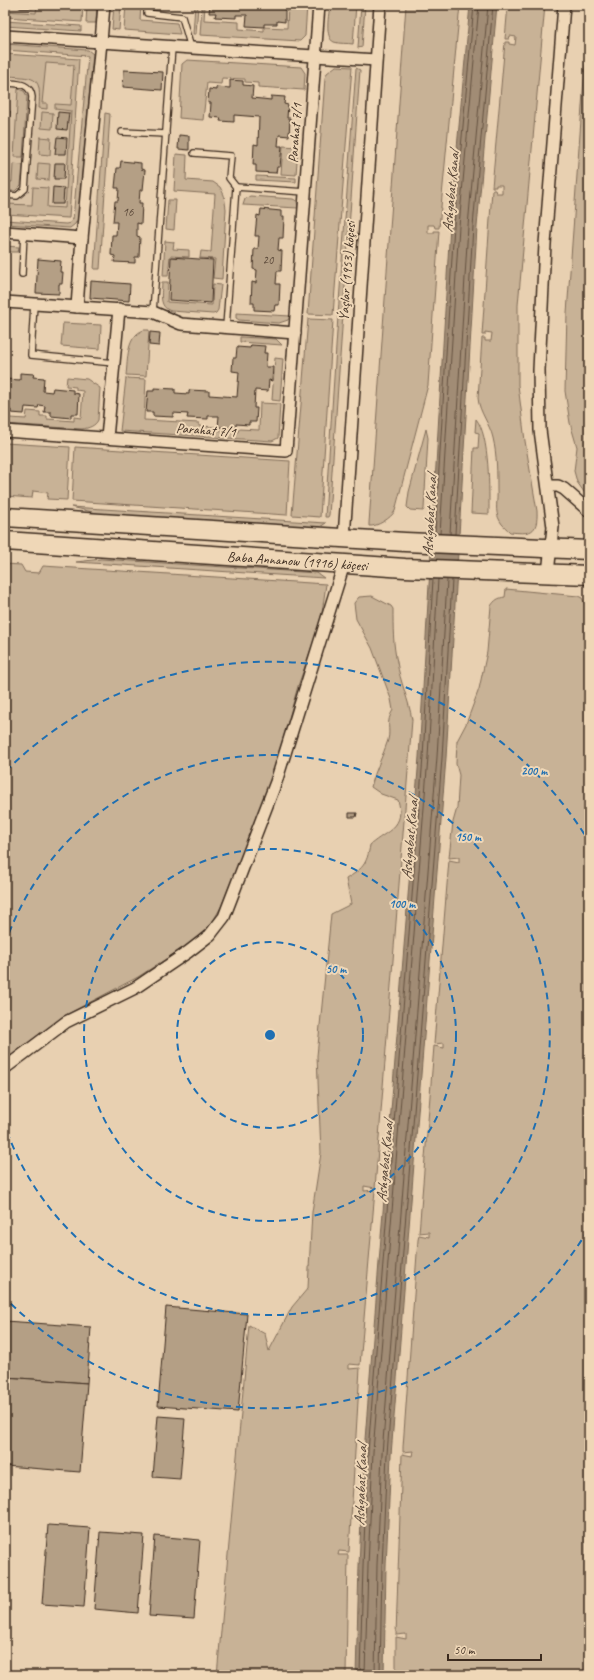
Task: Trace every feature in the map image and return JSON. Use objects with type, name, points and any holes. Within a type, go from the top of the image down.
[{"type":"main road","name":"Baba Annanow (1916) köçesi","points":[[5,518],[405,542],[589,551]]},
{"type":"main road","name":"Baba Annanow (1916) köçesi","points":[[5,541],[405,568],[589,575]]},
{"type":"street","points":[[77,307],[104,5]]},
{"type":"street","name":"Parahat 7/1","points":[[5,431],[286,451],[319,5]]},
{"type":"street","name":"Ýaşlar (1953) köçesi","points":[[344,538],[380,5]]},
{"type":"street","points":[[548,573],[553,527],[540,430],[539,370],[546,244],[564,5]]},
{"type":"street","points":[[5,36],[376,60]]},
{"type":"street","points":[[5,232],[82,238]]},
{"type":"street","points":[[5,302],[154,312],[181,324],[295,333]]},
{"type":"street","points":[[107,438],[119,309]]},
{"type":"street","points":[[548,486],[558,486],[564,489],[589,512]]},
{"type":"street","points":[[5,1068],[66,1022],[135,988],[188,952],[210,935],[224,917],[276,782],[344,564]]},
{"type":"lane","points":[[22,5],[31,5]]},
{"type":"lane","points":[[147,5],[147,13],[182,17],[191,48]]},
{"type":"lane","points":[[154,312],[172,47]]},
{"type":"lane","points":[[5,83],[24,85],[29,88],[32,97],[25,189],[17,196],[5,196]]},
{"type":"lane","points":[[122,132],[166,134]]},
{"type":"lane","points":[[194,153],[231,156],[229,178],[236,187],[226,328]]},
{"type":"lane","points":[[236,187],[305,192]]},
{"type":"lane","points":[[22,274],[24,234]]},
{"type":"lane","points":[[34,304],[31,355],[114,362]]},
{"type":"shaded area","points":[[5,5],[83,5],[82,22],[5,17]]},
{"type":"shaded area","points":[[37,5],[83,5],[82,22],[5,17],[5,11],[36,13]]},
{"type":"shaded area","points":[[87,5],[97,5],[96,23],[86,23]]},
{"type":"shaded area","points":[[114,5],[121,5],[119,30],[112,29]]},
{"type":"shaded area","points":[[126,5],[141,5],[140,20],[177,23],[180,34],[124,30]]},
{"type":"shaded area","points":[[195,5],[198,5],[196,34],[193,34]]},
{"type":"shaded area","points":[[202,5],[205,5],[204,20],[239,22],[239,29],[264,31],[264,27],[287,28],[288,5],[307,5],[305,36],[300,41],[200,35]]},
{"type":"shaded area","points":[[330,5],[356,5],[353,44],[336,43],[331,40],[328,31]]},
{"type":"shaded area","points":[[361,5],[365,5],[362,47],[358,48]]},
{"type":"shaded area","points":[[406,5],[460,5],[439,228],[435,228],[434,225],[428,225],[428,233],[439,231],[428,385],[395,511],[384,522],[369,526],[369,523]]},
{"type":"shaded area","points":[[508,5],[545,5],[518,305],[518,385],[525,441],[537,511],[537,519],[534,528],[531,531],[523,533],[510,532],[502,524],[498,517],[494,444],[492,433],[480,408],[478,398],[482,338],[485,338],[485,341],[491,341],[492,333],[485,332],[485,335],[482,335],[492,190],[495,190],[496,193],[502,193],[502,185],[492,187],[505,42],[515,45],[516,37],[510,36],[509,39],[505,39]]},
{"type":"shaded area","points":[[589,10],[589,499],[577,482],[574,471],[577,447],[570,423],[565,391],[567,313]]},
{"type":"shaded area","points":[[5,21],[81,26],[81,31],[5,26]]},
{"type":"shaded area","points":[[5,44],[88,50],[93,54],[78,219],[70,228],[5,224],[5,220],[66,224],[70,223],[73,219],[88,56],[5,50]]},
{"type":"shaded area","points":[[5,54],[79,59],[69,219],[5,214]]},
{"type":"shaded area","points":[[5,54],[79,59],[69,218],[5,214],[5,204],[32,205],[33,187],[48,188],[47,207],[65,208],[71,111],[55,109],[55,104],[71,105],[74,65],[46,63],[42,103],[47,103],[47,109],[39,108],[39,90],[36,81],[26,77],[8,76],[9,60],[5,60]]},
{"type":"shaded area","points":[[187,60],[301,67],[305,73],[304,90],[258,87],[258,83],[245,82],[245,79],[222,78],[221,84],[207,83],[203,120],[179,118],[182,64]]},
{"type":"shaded area","points":[[336,66],[352,67],[333,315],[308,314],[325,78],[327,73]]},
{"type":"shaded area","points":[[356,68],[360,70],[329,515],[328,517],[325,517],[338,316]]},
{"type":"shaded area","points":[[18,89],[24,91],[27,96],[23,157],[14,157]]},
{"type":"shaded area","points":[[42,112],[53,113],[52,129],[41,128]]},
{"type":"shaded area","points":[[105,113],[110,114],[100,269],[94,269]]},
{"type":"shaded area","points":[[40,137],[51,138],[50,155],[39,154]]},
{"type":"shaded area","points":[[283,146],[298,147],[296,175],[281,174]]},
{"type":"shaded area","points":[[176,154],[187,155],[186,180],[213,182],[220,187],[224,195],[226,209],[222,279],[213,278],[215,259],[200,258],[201,251],[211,252],[215,194],[174,191]]},
{"type":"shaded area","points":[[38,163],[50,164],[49,180],[37,179]]},
{"type":"shaded area","points":[[13,164],[23,165],[21,185],[15,191],[5,191],[5,181],[12,182]]},
{"type":"shaded area","points":[[256,176],[296,178],[296,182],[256,180]]},
{"type":"shaded area","points":[[250,196],[293,199],[297,201],[298,208],[243,205],[245,199]]},
{"type":"shaded area","points":[[168,200],[176,200],[174,230],[166,229]]},
{"type":"shaded area","points":[[165,241],[174,242],[173,249],[189,250],[189,257],[170,256],[168,276],[163,276]]},
{"type":"shaded area","points":[[5,246],[19,247],[18,252],[7,252],[7,256],[5,256]]},
{"type":"shaded area","points":[[162,282],[168,282],[167,302],[212,305],[213,284],[221,285],[218,310],[213,314],[171,311],[167,309],[162,303]]},
{"type":"shaded area","points":[[236,313],[290,316],[288,320],[279,323],[239,320],[236,318]]},
{"type":"shaded area","points":[[308,319],[333,320],[320,517],[292,515]]},
{"type":"shaded area","points":[[63,323],[101,325],[100,349],[61,346]]},
{"type":"shaded area","points":[[144,330],[149,330],[146,376],[126,375],[131,343],[138,333]]},
{"type":"shaded area","points":[[240,337],[276,339],[282,345],[240,342]]},
{"type":"shaded area","points":[[275,358],[283,359],[280,401],[272,400]]},
{"type":"shaded area","points":[[67,377],[87,379],[100,388],[97,422],[82,429],[5,424],[5,415],[10,415],[10,418],[26,419],[27,411],[40,412],[40,416],[47,416],[47,419],[74,421],[74,417],[81,418],[83,391],[76,390],[76,387],[66,386]]},
{"type":"shaded area","points":[[126,378],[146,379],[144,420],[199,423],[199,426],[216,427],[216,430],[238,432],[238,429],[259,430],[260,403],[280,404],[278,438],[272,441],[120,431]]},
{"type":"shaded area","points":[[476,419],[481,427],[484,438],[488,464],[489,514],[471,513],[474,448],[478,448],[479,433],[475,432]]},
{"type":"shaded area","points":[[426,429],[428,438],[424,509],[423,511],[410,510],[407,507],[409,492]]},
{"type":"shaded area","points":[[5,443],[70,447],[67,500],[47,499],[48,493],[33,491],[32,498],[5,496]]},
{"type":"shaded area","points":[[75,447],[290,461],[287,515],[72,501]]},
{"type":"shaded area","points":[[71,507],[326,523],[320,527],[315,527],[101,514]]},
{"type":"shaded area","points":[[101,559],[317,573],[324,578],[76,562]]},
{"type":"shaded area","points":[[5,564],[21,565],[25,572],[39,573],[43,566],[326,584],[322,613],[316,635],[298,686],[271,782],[221,907],[213,921],[189,944],[138,977],[62,1017],[5,1060]]},
{"type":"shaded area","points":[[506,589],[578,596],[582,598],[589,612],[589,1675],[396,1675],[396,1637],[406,1639],[406,1634],[396,1635],[402,1454],[412,1456],[413,1451],[403,1452],[403,1447],[418,1240],[419,1235],[429,1237],[429,1232],[419,1233],[434,1046],[444,1048],[444,1043],[434,1044],[449,860],[459,862],[459,857],[449,858],[453,822],[457,808],[459,775],[456,764],[457,741],[466,724],[479,689],[487,652],[491,606],[500,598],[505,597]]},
{"type":"shaded area","points":[[372,596],[391,606],[393,609],[396,656],[400,677],[412,720],[375,1188],[364,1186],[364,1191],[375,1190],[360,1365],[349,1364],[349,1369],[360,1368],[349,1552],[339,1551],[338,1555],[348,1555],[346,1675],[217,1675],[249,1325],[265,1334],[269,1351],[292,1307],[308,1288],[312,1212],[321,1153],[317,1056],[331,914],[351,904],[346,879],[363,866],[370,845],[388,832],[397,823],[399,817],[400,809],[398,800],[381,794],[371,787],[388,740],[389,718],[393,710],[391,699],[372,648],[356,619],[354,603],[359,597]]},
{"type":"water","points":[[470,5],[497,5],[477,227],[446,758],[391,1455],[386,1566],[384,1675],[356,1675],[364,1452],[419,757],[450,225]]},
{"type":"building","points":[[210,5],[282,5],[282,7],[285,7],[285,22],[277,21],[277,24],[264,24],[264,27],[246,26],[247,15],[236,15],[236,18],[215,17],[216,13],[209,13]]},
{"type":"building","points":[[124,70],[163,72],[162,90],[123,87]]},
{"type":"building","points":[[230,80],[243,81],[243,85],[253,86],[252,98],[271,100],[271,96],[285,97],[284,104],[288,105],[287,118],[290,118],[289,136],[279,135],[278,146],[282,146],[280,167],[277,167],[276,173],[256,172],[256,165],[253,165],[254,144],[258,145],[259,117],[234,115],[234,122],[220,121],[221,118],[210,117],[211,103],[208,103],[209,89],[216,90],[216,87],[230,88]]},
{"type":"building","points":[[5,111],[10,111],[7,156],[5,156]]},
{"type":"building","points":[[58,112],[69,113],[67,130],[57,129]]},
{"type":"building","points":[[179,135],[189,136],[189,150],[178,149]]},
{"type":"building","points":[[57,137],[67,138],[66,154],[55,154]]},
{"type":"building","points":[[121,161],[141,163],[141,169],[145,170],[143,190],[140,190],[139,203],[142,203],[141,224],[137,223],[137,236],[140,237],[139,257],[135,257],[135,263],[114,262],[115,256],[111,255],[112,235],[116,235],[117,222],[113,222],[115,201],[118,201],[119,188],[115,188],[117,168],[120,168]]},
{"type":"building","points":[[55,163],[65,163],[64,179],[54,179]]},
{"type":"building","points":[[53,187],[64,188],[63,204],[52,204]]},
{"type":"building","points":[[261,209],[281,211],[281,217],[284,217],[283,238],[279,238],[278,250],[282,251],[281,271],[277,271],[276,284],[280,284],[279,305],[275,305],[274,311],[254,310],[254,303],[251,303],[252,282],[256,283],[257,270],[253,269],[254,249],[258,249],[259,236],[255,236],[257,215],[260,216]]},
{"type":"building","points":[[171,257],[213,260],[211,303],[169,300]]},
{"type":"building","points":[[38,259],[61,261],[60,272],[63,272],[62,284],[59,284],[59,294],[36,293]]},
{"type":"building","points":[[91,281],[130,284],[129,301],[90,298]]},
{"type":"building","points":[[150,332],[160,333],[159,346],[149,345]]},
{"type":"building","points":[[251,345],[265,346],[264,353],[267,353],[266,367],[273,367],[272,381],[269,380],[268,391],[255,390],[254,408],[257,408],[256,422],[249,422],[249,425],[236,424],[236,428],[218,427],[219,416],[208,416],[208,419],[187,418],[188,414],[173,413],[173,417],[153,416],[153,412],[146,412],[148,391],[154,391],[154,388],[175,389],[175,393],[189,394],[189,390],[209,391],[209,395],[237,397],[239,372],[232,371],[233,358],[236,358],[237,347],[250,348]]},
{"type":"building","points":[[20,373],[34,374],[33,377],[44,378],[43,391],[52,392],[53,388],[73,390],[73,393],[79,394],[78,414],[71,414],[71,418],[51,416],[51,412],[44,412],[45,406],[39,405],[38,408],[25,407],[24,414],[11,413],[11,410],[5,409],[5,379],[20,380]]},
{"type":"building","points":[[349,813],[357,813],[356,817],[349,817]]},
{"type":"building","points":[[166,1307],[247,1314],[238,1412],[158,1406]]},
{"type":"building","points":[[5,1321],[91,1327],[87,1383],[5,1377]]},
{"type":"building","points":[[5,1377],[87,1383],[80,1472],[5,1466]]},
{"type":"building","points":[[158,1416],[185,1418],[180,1479],[153,1477]]},
{"type":"building","points":[[48,1525],[90,1528],[84,1607],[42,1604]]},
{"type":"building","points":[[100,1532],[144,1535],[138,1613],[94,1609]]},
{"type":"building","points":[[155,1536],[200,1540],[194,1619],[149,1616]]},
{"type":"water label","name":"Ashgabat Kanal","points":[[451,192]]},
{"type":"water label","name":"Ashgabat Kanal","points":[[430,516]]},
{"type":"water label","name":"Ashgabat Kanal","points":[[410,839]]},
{"type":"water label","name":"Ashgabat Kanal","points":[[385,1162]]},
{"type":"water label","name":"Ashgabat Kanal","points":[[361,1485]]}]
